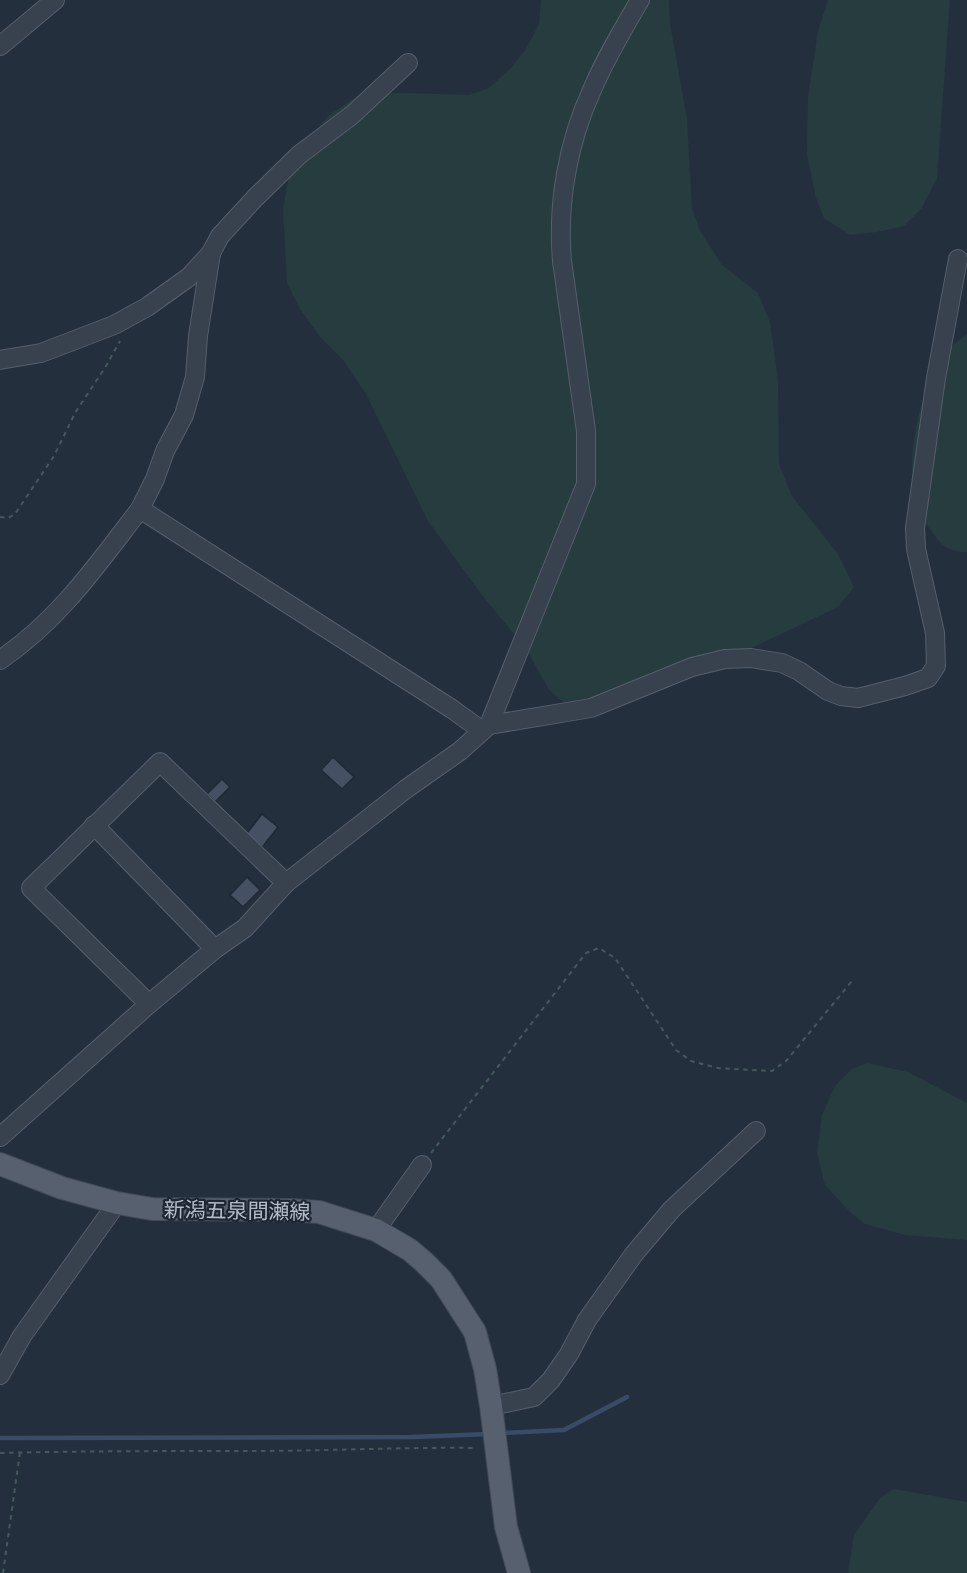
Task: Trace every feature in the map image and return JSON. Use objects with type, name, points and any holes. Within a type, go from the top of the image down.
[{"type":"main road","name":"新潟五泉間瀬線","points":[[0,1164],[62,1188],[117,1203],[152,1209],[319,1212],[376,1230],[410,1250],[441,1279],[475,1332],[485,1368],[506,1527],[519,1573]]},
{"type":"street","points":[[0,46],[55,0]]},
{"type":"street","points":[[0,1137],[149,1004],[215,949],[245,928],[286,883],[406,789],[460,751],[485,727],[586,484],[586,431],[560,238],[563,203],[568,163],[591,90],[640,0]]},
{"type":"street","points":[[0,360],[41,353],[114,325],[147,307],[189,277],[211,253],[220,236],[270,183],[299,155],[352,115],[408,63]]},
{"type":"street","points":[[0,660],[29,640],[60,610],[94,570],[140,509],[155,479],[165,451],[184,415],[195,377],[198,336],[211,253]]},
{"type":"street","points":[[140,509],[452,710],[485,727],[591,708],[692,667],[724,659],[751,658],[782,663],[799,671],[828,691],[841,696],[858,698],[905,686],[928,678],[936,666],[935,633],[916,549],[915,528],[936,378],[958,259]]},
{"type":"street","points":[[149,1004],[31,888],[160,762],[286,883]]},
{"type":"street","points":[[94,825],[215,949]]},
{"type":"street","points":[[494,1430],[551,1380],[569,1354],[587,1320],[634,1254],[672,1209],[756,1131]]},
{"type":"street","points":[[376,1230],[422,1165]]},
{"type":"street","points":[[0,1375],[22,1336],[117,1203]]},
{"type":"path","points":[[0,517],[8,519],[15,514],[54,456],[75,413],[121,339],[130,316]]},
{"type":"path","points":[[422,1165],[586,952],[599,948],[615,958],[676,1050],[691,1061],[718,1068],[771,1071],[786,1060],[852,981]]},
{"type":"path","points":[[0,1453],[251,1451],[394,1447],[494,1430]]},
{"type":"path","points":[[3,1573],[20,1452]]},
{"type":"green space","points":[[541,0],[669,0],[670,24],[687,119],[692,208],[700,231],[722,265],[758,293],[770,322],[778,380],[779,464],[792,496],[838,554],[854,587],[838,607],[758,645],[603,709],[567,705],[550,691],[526,649],[482,595],[428,521],[366,394],[343,360],[320,337],[300,309],[287,283],[283,209],[289,176],[310,139],[328,116],[351,100],[372,92],[469,95],[489,88],[512,67],[526,49],[539,24]]},
{"type":"green space","points":[[828,0],[950,0],[937,178],[921,209],[904,226],[850,235],[824,218],[816,198],[807,155],[808,97],[818,31]]},
{"type":"green space","points":[[967,335],[967,552],[955,551],[946,547],[924,521],[916,498],[912,465],[920,412],[933,374],[954,345]]},
{"type":"green space","points":[[867,1063],[908,1072],[967,1103],[967,1240],[905,1235],[865,1224],[850,1212],[825,1185],[817,1153],[822,1115],[835,1086],[852,1069]]},
{"type":"green space","points":[[894,1489],[967,1502],[967,1573],[848,1573],[854,1535],[881,1497]]},
{"type":"building","points":[[333,757],[354,777],[342,789],[321,770]]},
{"type":"building","points":[[222,779],[230,787],[215,802],[207,794]]},
{"type":"building","points":[[262,814],[278,827],[260,850],[244,837]]},
{"type":"building","points":[[247,877],[260,890],[243,907],[230,895]]},
{"type":"waterway","points":[[501,1433],[564,1430],[627,1397]]},
{"type":"waterway","points":[[0,1438],[412,1437],[489,1434]]}]
